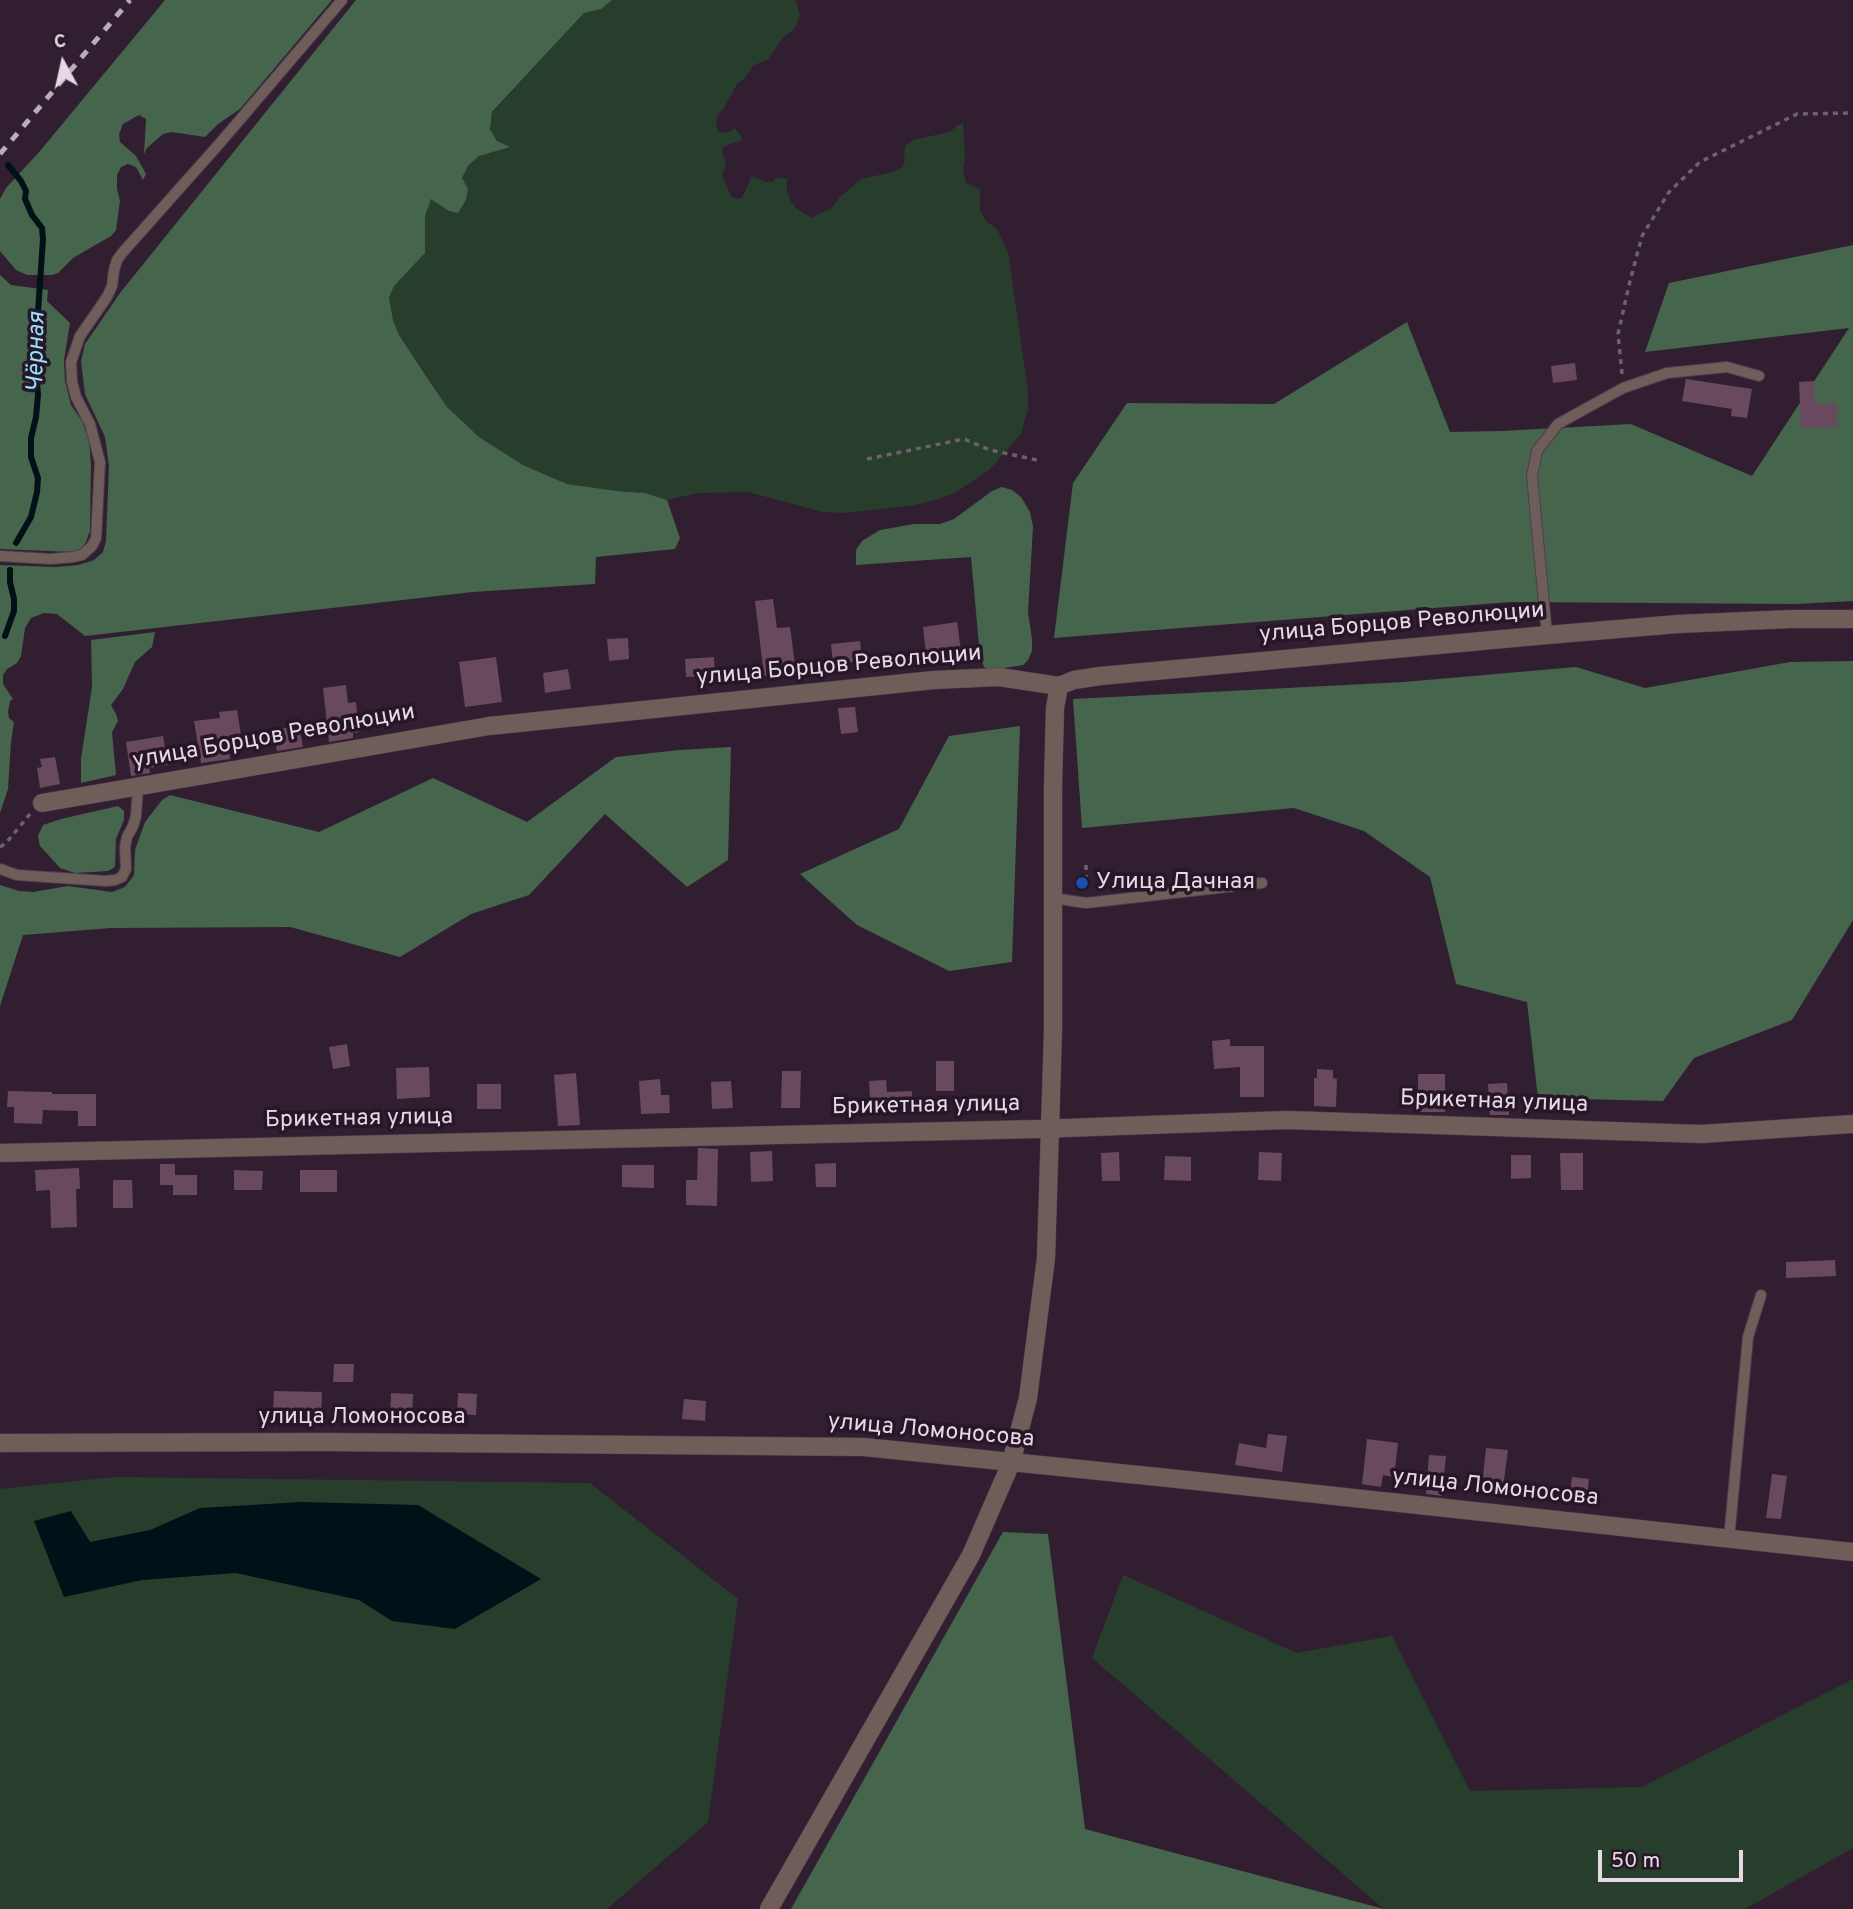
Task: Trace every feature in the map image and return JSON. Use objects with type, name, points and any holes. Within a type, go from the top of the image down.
[{"type":"street","name":"улица Борцов Революции","points":[[42,803],[489,726],[934,680],[999,677],[1059,686],[1074,680],[1100,676],[1678,624],[1853,619]]},
{"type":"street","points":[[769,1909],[971,1555],[1011,1463],[1028,1398],[1046,1258],[1053,1030],[1053,787],[1055,708],[1059,686]]},
{"type":"street","name":"Брикетная улица","points":[[0,1153],[1287,1120],[1701,1134],[1853,1124]]},
{"type":"street","name":"улица Ломоносова","points":[[0,1443],[326,1442],[864,1447],[1853,1552]]},
{"type":"lane","points":[[0,556],[51,559],[73,557],[82,555],[92,546],[96,538],[100,462],[90,424],[76,397],[72,382],[71,362],[80,336],[107,297],[117,260],[123,252],[342,0]]},
{"type":"lane","points":[[1548,635],[1532,476],[1537,451],[1559,424],[1623,388],[1667,373],[1727,367],[1759,376]]},
{"type":"lane","points":[[0,869],[29,876],[106,881],[122,877],[126,869],[125,847],[135,817],[138,786]]},
{"type":"lane","points":[[1053,898],[1086,903],[1262,883]]},
{"type":"lane","points":[[1729,1539],[1748,1338],[1761,1295]]},
{"type":"path","points":[[1623,388],[1618,334],[1630,281],[1642,236],[1669,192],[1700,162],[1797,114],[1853,113]]},
{"type":"path","points":[[867,459],[964,439],[990,450],[1037,460]]},
{"type":"path","points":[[0,847],[42,803]]},
{"type":"green space","points":[[165,0],[332,0],[240,109],[205,137],[172,132],[163,134],[144,154],[146,119],[139,115],[123,124],[119,134],[120,142],[136,156],[146,174],[143,180],[136,167],[128,164],[121,167],[117,175],[120,201],[116,230],[111,236],[73,258],[58,273],[27,275],[16,270],[0,251],[0,199],[6,188]]},
{"type":"green space","points":[[356,0],[612,0],[601,9],[584,13],[492,112],[490,129],[497,141],[510,147],[479,156],[468,166],[462,178],[468,189],[466,200],[458,213],[449,211],[431,199],[425,216],[425,253],[394,286],[389,298],[399,335],[447,407],[479,437],[523,465],[567,484],[645,493],[667,500],[680,538],[675,549],[596,557],[595,584],[473,592],[85,636],[57,614],[44,613],[31,618],[25,628],[21,656],[3,675],[3,684],[13,699],[8,712],[9,718],[14,722],[8,789],[0,813],[0,565],[78,565],[94,560],[103,552],[106,541],[109,466],[105,437],[85,394],[81,361],[85,344],[120,293]]},
{"type":"green space","points":[[612,0],[796,0],[800,16],[794,29],[782,39],[768,59],[753,66],[737,84],[717,117],[716,127],[719,132],[727,133],[735,128],[743,140],[725,146],[722,150],[726,162],[722,176],[731,196],[737,199],[742,198],[752,176],[765,182],[772,182],[776,178],[787,179],[790,200],[811,218],[832,208],[840,197],[861,179],[893,172],[902,167],[906,145],[913,140],[949,132],[963,122],[963,171],[966,183],[980,189],[980,211],[986,221],[997,229],[1008,252],[1028,392],[1028,409],[1021,434],[989,470],[955,493],[939,499],[915,505],[846,513],[823,512],[748,492],[698,493],[667,500],[645,493],[567,484],[523,465],[479,437],[447,407],[399,335],[389,298],[394,286],[425,253],[425,216],[431,198],[449,211],[458,212],[466,200],[468,189],[462,178],[468,166],[479,156],[508,147],[497,141],[490,128],[492,113],[584,13],[601,9]]},
{"type":"green space","points":[[1853,245],[1853,601],[1795,604],[1510,602],[1054,638],[1073,483],[1127,403],[1274,404],[1407,322],[1450,432],[1631,424],[1752,476],[1849,328],[1645,352],[1669,283]]},
{"type":"green space","points":[[0,275],[11,285],[48,290],[47,301],[70,323],[64,360],[65,381],[71,405],[82,421],[89,440],[91,465],[90,531],[80,550],[0,549]]},
{"type":"green space","points":[[1002,487],[1021,497],[1030,512],[1033,527],[1028,612],[1032,651],[1023,665],[993,670],[984,667],[980,656],[971,557],[856,565],[856,550],[862,541],[880,530],[914,524],[940,524],[954,519],[992,491]]},
{"type":"green space","points":[[155,632],[152,647],[135,662],[123,689],[111,705],[118,721],[112,732],[116,775],[81,783],[81,759],[92,687],[91,640]]},
{"type":"green space","points":[[1853,661],[1853,920],[1792,1020],[1694,1058],[1663,1101],[1538,1098],[1527,1002],[1456,984],[1430,877],[1364,831],[1294,808],[1082,828],[1073,699],[1404,682],[1576,667],[1645,688],[1790,662]]},
{"type":"green space","points":[[1020,726],[1012,962],[949,971],[857,925],[800,874],[899,829],[949,736]]},
{"type":"green space","points":[[731,747],[728,860],[687,887],[605,814],[529,895],[471,914],[400,957],[290,927],[111,928],[23,935],[0,1006],[0,885],[33,892],[68,886],[112,892],[125,887],[134,875],[135,850],[145,822],[162,800],[170,795],[319,832],[433,778],[527,822],[616,757]]},
{"type":"green space","points":[[118,806],[124,811],[124,820],[116,839],[115,867],[108,871],[75,873],[60,868],[40,846],[38,836],[43,825]]},
{"type":"green space","points":[[115,1477],[590,1483],[738,1599],[708,1822],[607,1909],[0,1909],[0,1489]]},
{"type":"green space","points":[[1003,1532],[1048,1534],[1085,1829],[1384,1909],[791,1909]]},
{"type":"green space","points":[[1123,1575],[1297,1653],[1392,1636],[1470,1791],[1642,1787],[1853,1679],[1853,1848],[1745,1909],[1384,1909],[1092,1658]]},
{"type":"shaded area","points":[[301,1502],[418,1505],[541,1579],[455,1629],[392,1621],[359,1600],[236,1573],[142,1580],[64,1597],[34,1521],[71,1511],[90,1542],[150,1530],[200,1508]]},
{"type":"building","points":[[1575,363],[1577,380],[1553,383],[1551,366]]},
{"type":"building","points":[[1686,379],[1752,389],[1747,418],[1731,416],[1732,409],[1682,401]]},
{"type":"building","points":[[1814,381],[1815,404],[1837,403],[1837,427],[1801,428],[1799,382]]},
{"type":"building","points":[[773,599],[777,628],[790,627],[796,672],[764,676],[755,601]]},
{"type":"building","points":[[957,622],[962,658],[927,662],[923,627]]},
{"type":"building","points":[[628,638],[629,659],[609,661],[607,639]]},
{"type":"building","points":[[860,641],[862,661],[833,664],[831,644]]},
{"type":"building","points":[[496,657],[502,702],[465,707],[459,662]]},
{"type":"building","points":[[714,657],[715,676],[686,677],[685,659]]},
{"type":"building","points":[[568,669],[571,689],[545,693],[543,673]]},
{"type":"building","points":[[346,685],[348,703],[356,702],[359,732],[353,733],[353,738],[329,742],[323,688]]},
{"type":"building","points":[[855,707],[858,732],[841,734],[838,708]]},
{"type":"building","points":[[237,710],[242,742],[228,744],[230,759],[201,763],[194,721],[220,718],[219,712]]},
{"type":"building","points":[[299,726],[303,747],[277,751],[273,730]]},
{"type":"building","points":[[163,736],[168,765],[149,768],[150,773],[131,776],[126,742]]},
{"type":"building","points":[[55,757],[60,784],[40,788],[37,768],[42,767],[40,759]]},
{"type":"building","points":[[1230,1039],[1230,1046],[1264,1046],[1264,1097],[1240,1097],[1240,1067],[1214,1069],[1212,1041]]},
{"type":"building","points":[[347,1044],[350,1066],[333,1069],[329,1047]]},
{"type":"building","points":[[936,1061],[954,1061],[954,1091],[936,1091]]},
{"type":"building","points":[[429,1067],[430,1097],[397,1099],[396,1068]]},
{"type":"building","points":[[1317,1069],[1333,1070],[1333,1078],[1337,1079],[1336,1107],[1314,1106],[1314,1078],[1317,1078]]},
{"type":"building","points":[[782,1071],[801,1071],[800,1108],[781,1108]]},
{"type":"building","points":[[576,1073],[580,1125],[558,1126],[554,1075]]},
{"type":"building","points":[[1418,1074],[1445,1074],[1445,1112],[1418,1112]]},
{"type":"building","points":[[660,1079],[661,1095],[669,1095],[670,1113],[641,1114],[639,1081]]},
{"type":"building","points":[[886,1080],[887,1092],[912,1091],[913,1109],[871,1112],[869,1081]]},
{"type":"building","points":[[731,1081],[733,1108],[712,1109],[711,1082]]},
{"type":"building","points":[[1507,1083],[1509,1115],[1490,1115],[1488,1084]]},
{"type":"building","points":[[477,1084],[501,1084],[501,1109],[477,1109]]},
{"type":"building","points":[[8,1091],[96,1094],[96,1126],[78,1126],[78,1111],[43,1110],[42,1124],[14,1123],[14,1107],[7,1107]]},
{"type":"building","points":[[698,1148],[718,1149],[717,1206],[686,1205],[686,1180],[697,1180]]},
{"type":"building","points":[[772,1151],[773,1181],[751,1182],[750,1152]]},
{"type":"building","points":[[1119,1152],[1120,1181],[1102,1181],[1101,1153]]},
{"type":"building","points":[[1259,1152],[1282,1153],[1281,1181],[1258,1180]]},
{"type":"building","points":[[1560,1153],[1583,1153],[1583,1190],[1561,1190]]},
{"type":"building","points":[[1511,1155],[1531,1155],[1531,1178],[1511,1179]]},
{"type":"building","points":[[1165,1156],[1191,1157],[1191,1181],[1164,1180]]},
{"type":"building","points":[[836,1163],[836,1187],[816,1187],[815,1164]]},
{"type":"building","points":[[160,1164],[175,1164],[175,1175],[197,1175],[197,1195],[173,1195],[173,1185],[160,1185]]},
{"type":"building","points":[[622,1165],[654,1165],[654,1188],[622,1187]]},
{"type":"building","points":[[79,1168],[80,1189],[76,1189],[77,1227],[51,1228],[50,1190],[36,1191],[35,1170]]},
{"type":"building","points":[[234,1170],[263,1171],[262,1190],[234,1190]]},
{"type":"building","points":[[300,1170],[337,1170],[337,1192],[300,1192]]},
{"type":"building","points":[[113,1180],[132,1180],[133,1208],[113,1208]]},
{"type":"building","points":[[1835,1260],[1836,1276],[1786,1278],[1786,1262]]},
{"type":"building","points":[[334,1364],[354,1364],[353,1382],[333,1382]]},
{"type":"building","points":[[274,1391],[322,1392],[321,1418],[273,1417]]},
{"type":"building","points":[[391,1393],[413,1394],[412,1420],[390,1419]]},
{"type":"building","points":[[458,1393],[477,1394],[476,1415],[457,1414]]},
{"type":"building","points":[[684,1399],[706,1401],[705,1421],[682,1419]]},
{"type":"building","points":[[1268,1434],[1287,1436],[1282,1472],[1235,1465],[1239,1443],[1266,1448]]},
{"type":"building","points":[[1367,1439],[1398,1443],[1394,1477],[1383,1475],[1381,1487],[1362,1484]]},
{"type":"building","points":[[1486,1448],[1508,1450],[1503,1487],[1482,1484]]},
{"type":"building","points":[[1429,1455],[1446,1456],[1442,1496],[1426,1494]]},
{"type":"building","points":[[1772,1474],[1787,1476],[1781,1519],[1766,1518]]},
{"type":"building","points":[[1572,1477],[1589,1479],[1586,1504],[1569,1502]]},
{"type":"waterway","name":"Чёрная","points":[[8,165],[26,191],[25,199],[42,228],[43,239],[35,355],[38,395],[31,438],[31,457],[38,478],[37,492],[31,517],[16,543]]},
{"type":"waterway","name":"Чёрная","points":[[5,636],[14,611],[10,570]]},
{"type":"railway","points":[[0,154],[130,0]]},
{"type":"place","name":"Улица Дачная","points":[[1082,883]]}]
